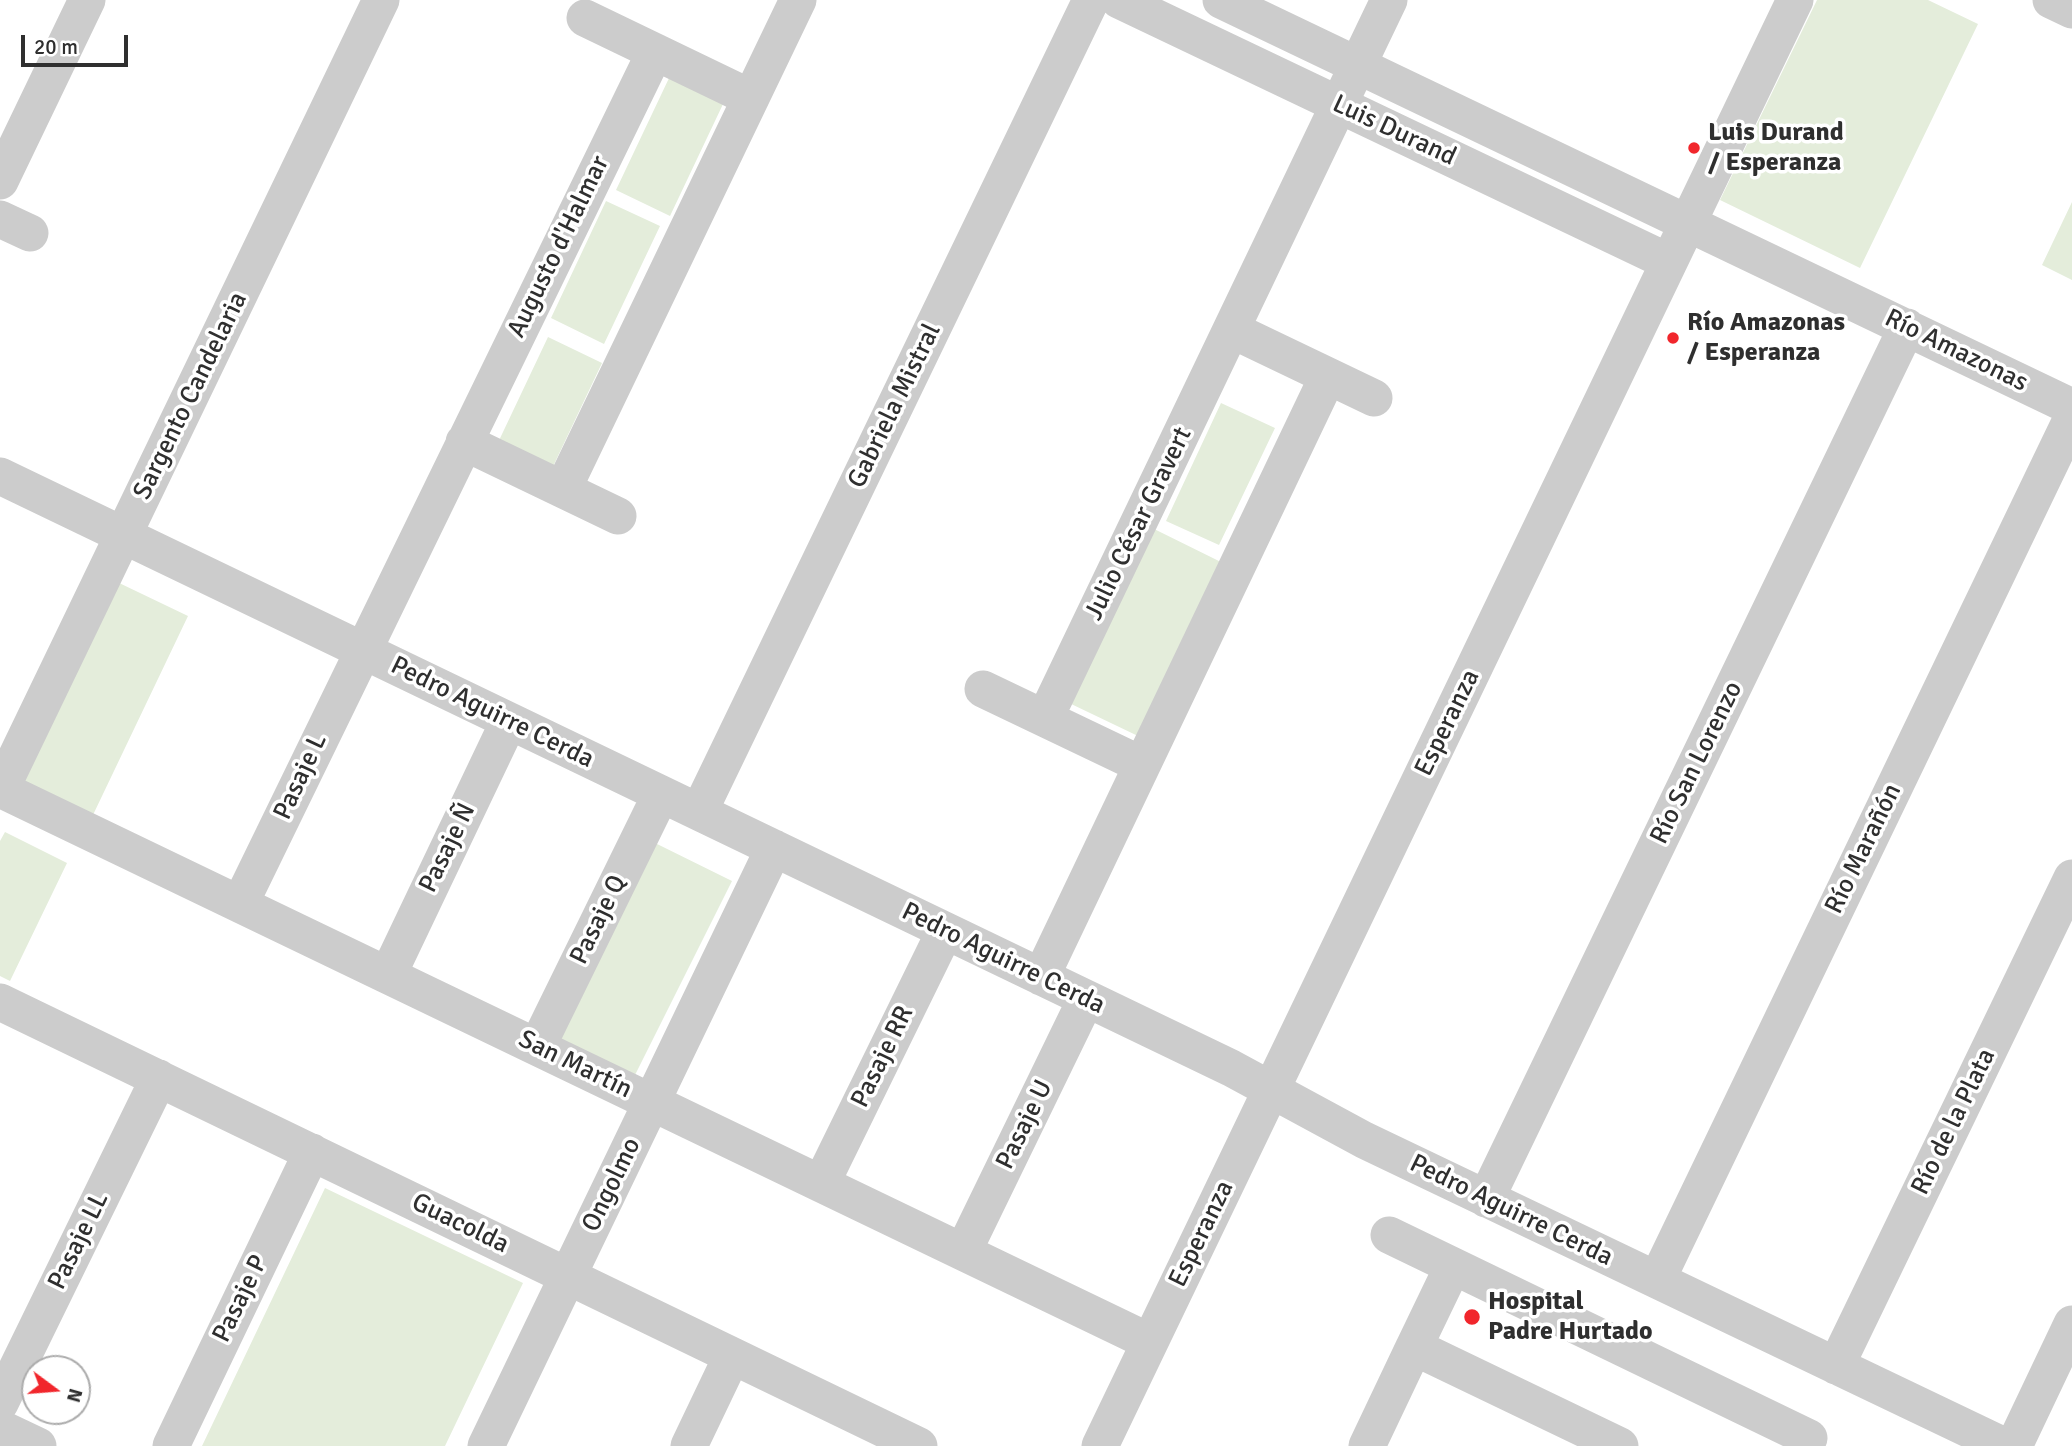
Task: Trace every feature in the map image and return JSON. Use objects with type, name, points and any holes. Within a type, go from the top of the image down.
[{"type":"street","points":[[0,181],[88,0]]},
{"type":"street","name":"Sargento Candelaria","points":[[0,790],[381,0]]},
{"type":"street","points":[[563,489],[798,0]]},
{"type":"street","name":"Gabriela Mistral","points":[[699,812],[1091,0]]},
{"type":"street","name":"Luis Durand","points":[[1119,0],[1669,262]]},
{"type":"street","name":"Luis Durand","points":[[1221,0],[1689,222]]},
{"type":"street","name":"Julio César Gravert","points":[[1045,718],[1389,0]]},
{"type":"street","name":"Esperanza","points":[[1100,1446],[1795,0]]},
{"type":"street","points":[[2051,0],[2072,10]]},
{"type":"street","points":[[585,18],[751,98]]},
{"type":"street","name":"Augusto d'Halmar","points":[[362,650],[655,52]]},
{"type":"street","name":"Río Amazonas","points":[[1689,222],[2072,407]]},
{"type":"street","name":"Río San Lorenzo","points":[[1486,1199],[1907,327]]},
{"type":"street","points":[[1232,330],[1374,398]]},
{"type":"street","points":[[1041,977],[1328,376]]},
{"type":"street","name":"Río Marañón","points":[[1657,1280],[2072,418]]},
{"type":"street","points":[[464,442],[618,516]]},
{"type":"street","name":"Pedro Aguirre Cerda","points":[[0,476],[1272,1088],[1364,1140],[2004,1446]]},
{"type":"street","name":"Pasaje L","points":[[240,904],[362,650]]},
{"type":"street","points":[[984,689],[1142,765]]},
{"type":"street","name":"Pasaje Ñ","points":[[387,975],[509,721]]},
{"type":"street","name":"San Martín","points":[[0,790],[1150,1342]]},
{"type":"street","name":"Pasaje Q","points":[[537,1047],[661,794]]},
{"type":"street","name":"Ongolmo","points":[[486,1446],[774,848]]},
{"type":"street","name":"Río de la Plata","points":[[1836,1366],[2072,878]]},
{"type":"street","name":"Pasaje RR","points":[[821,1184],[945,930]]},
{"type":"street","name":"Pasaje U","points":[[963,1252],[1086,999]]},
{"type":"street","name":"Guacolda","points":[[0,1002],[732,1356],[897,1441]]},
{"type":"street","name":"Pasaje LL","points":[[0,1403],[159,1079]]},
{"type":"street","name":"Pasaje P","points":[[170,1446],[312,1152]]},
{"type":"street","points":[[1389,1235],[1814,1443]]},
{"type":"street","points":[[1367,1446],[1453,1266]]},
{"type":"street","points":[[2014,1446],[2072,1324]]},
{"type":"street","points":[[1414,1347],[1620,1446]]},
{"type":"street","points":[[689,1446],[732,1356]]},
{"type":"street","points":[[0,1428],[38,1446]]},
{"type":"green space","points":[[1817,0],[1928,0],[1978,24],[1860,268],[1720,200]]},
{"type":"green space","points":[[670,76],[724,102],[670,216],[616,190]]},
{"type":"green space","points":[[606,201],[660,226],[604,344],[551,318]]},
{"type":"green space","points":[[2072,202],[2072,280],[2042,265]]},
{"type":"green space","points":[[548,337],[602,363],[548,477],[494,451]]},
{"type":"green space","points":[[1221,403],[1275,428],[1219,545],[1166,521]]},
{"type":"green space","points":[[1146,525],[1227,565],[1138,736],[1067,702]]},
{"type":"green space","points":[[115,581],[188,616],[92,817],[19,782]]},
{"type":"green space","points":[[5,832],[67,863],[10,981],[0,976],[0,841]]},
{"type":"green space","points":[[651,841],[732,881],[634,1077],[553,1036]]},
{"type":"green space","points":[[325,1188],[523,1283],[445,1446],[202,1446]]},
{"type":"place","name":"Luis Durand / Esperanza","points":[[1694,148]]},
{"type":"place","name":"Río Amazonas / Esperanza","points":[[1673,338]]},
{"type":"place","name":"Hospital Padre Hurtado","points":[[1472,1317]]}]
